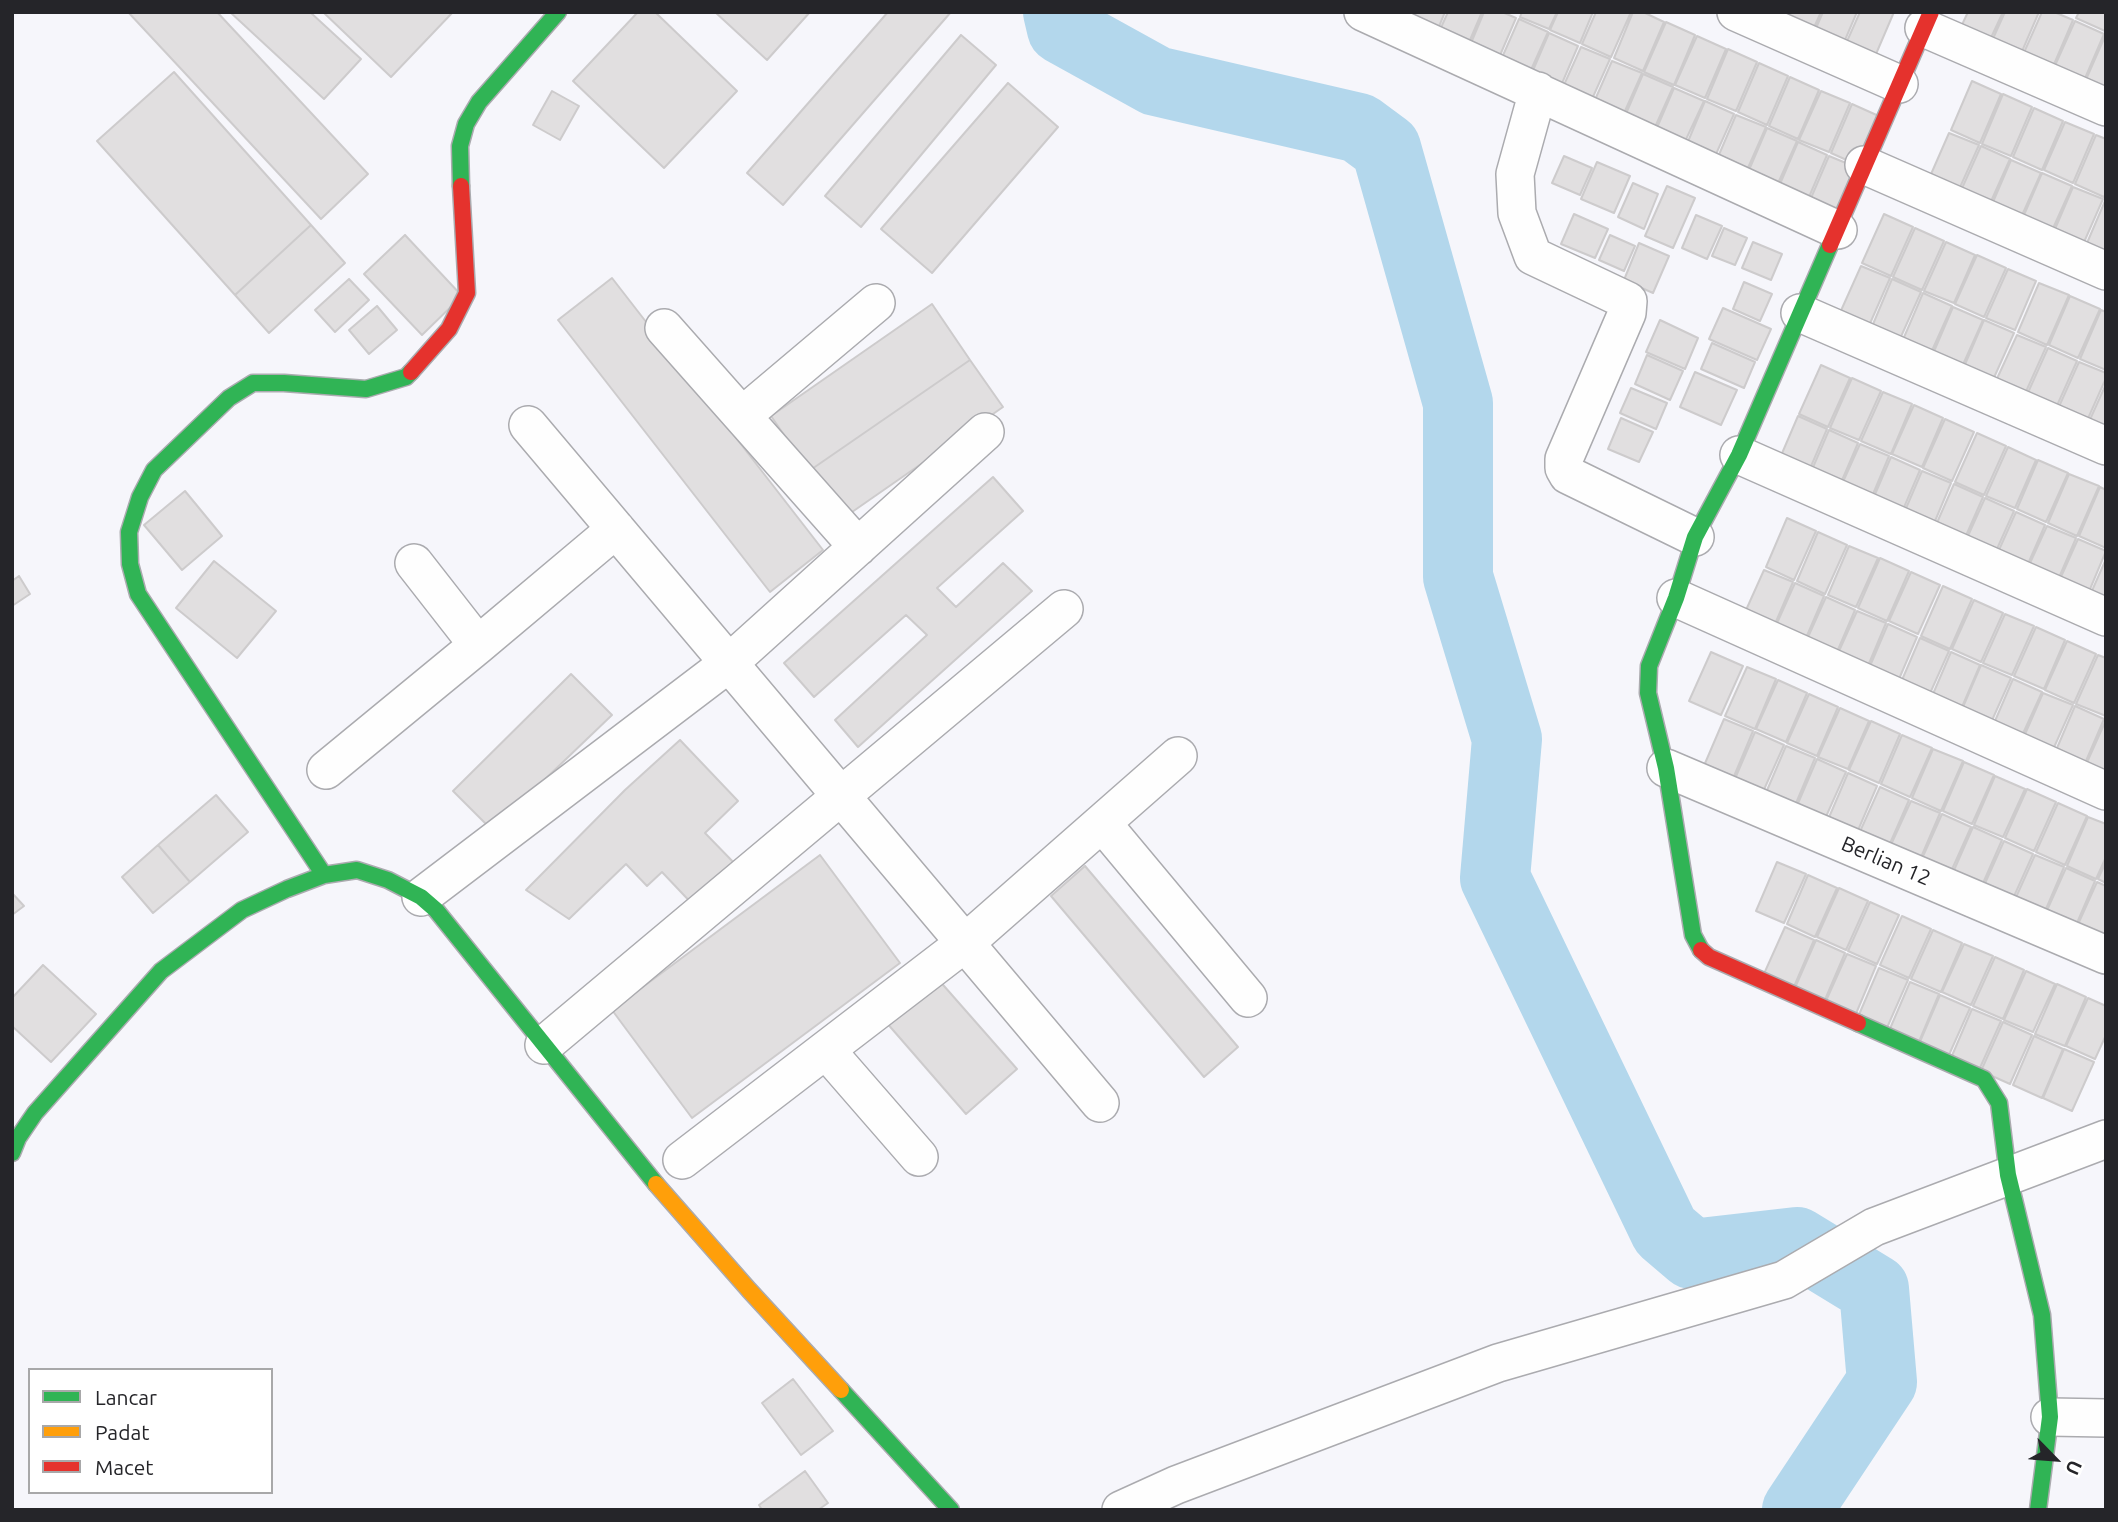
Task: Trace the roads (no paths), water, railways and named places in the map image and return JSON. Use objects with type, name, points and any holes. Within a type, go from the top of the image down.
[{"type":"street","points":[[324,875],[138,593],[130,564],[129,532],[139,497],[154,470],[229,398],[253,383],[366,389],[406,377],[449,329],[467,293],[460,169],[460,146],[466,124],[480,102],[558,12]]},
{"type":"street","points":[[1363,12],[1838,230]]},
{"type":"street","points":[[1736,12],[1899,84]]},
{"type":"street","points":[[2038,1510],[2050,1417],[2042,1315],[2008,1175],[1999,1103],[1984,1079],[1709,957],[1699,949],[1693,935],[1666,768],[1648,694],[1647,679],[1649,666],[1676,597],[1695,537],[1739,455],[1928,20],[2106,107]]},
{"type":"street","points":[[1538,91],[1515,173],[1517,213],[1533,256],[1628,301],[1627,313],[1564,459],[1564,468],[1568,475],[1695,537]]},
{"type":"street","points":[[1864,165],[2106,271]]},
{"type":"street","points":[[742,416],[876,303]]},
{"type":"street","points":[[1800,313],[2106,446]]},
{"type":"street","points":[[664,328],[858,547]]},
{"type":"street","points":[[528,425],[1100,1103]]},
{"type":"street","points":[[421,897],[729,663],[985,432]]},
{"type":"street","points":[[1739,455],[2106,617]]},
{"type":"street","points":[[326,769],[616,529]]},
{"type":"street","points":[[414,563],[478,645]]},
{"type":"street","points":[[1676,597],[2106,791]]},
{"type":"street","points":[[544,1045],[1064,609]]},
{"type":"street","points":[[682,1160],[965,943],[1178,756]]},
{"type":"street","name":"Berlian 12","points":[[1666,768],[2106,955]]},
{"type":"street","points":[[1102,823],[1248,998]]},
{"type":"street","points":[[14,1141],[35,1112],[161,971],[243,910],[286,889],[324,875],[357,870],[388,880],[421,897],[436,910],[652,1179],[749,1290],[951,1510]]},
{"type":"street","points":[[826,1050],[919,1157]]},
{"type":"street","points":[[1121,1510],[1176,1485],[1497,1363],[1784,1280],[1874,1227],[2106,1139]]},
{"type":"street","points":[[2050,1417],[2106,1418]]},
{"type":"waterway","points":[[1058,12],[1062,29],[1156,81],[1359,128],[1386,148],[1458,403],[1458,577],[1507,739],[1495,878],[1665,1231],[1692,1254],[1797,1242],[1874,1289],[1882,1382],[1797,1510]]}]
